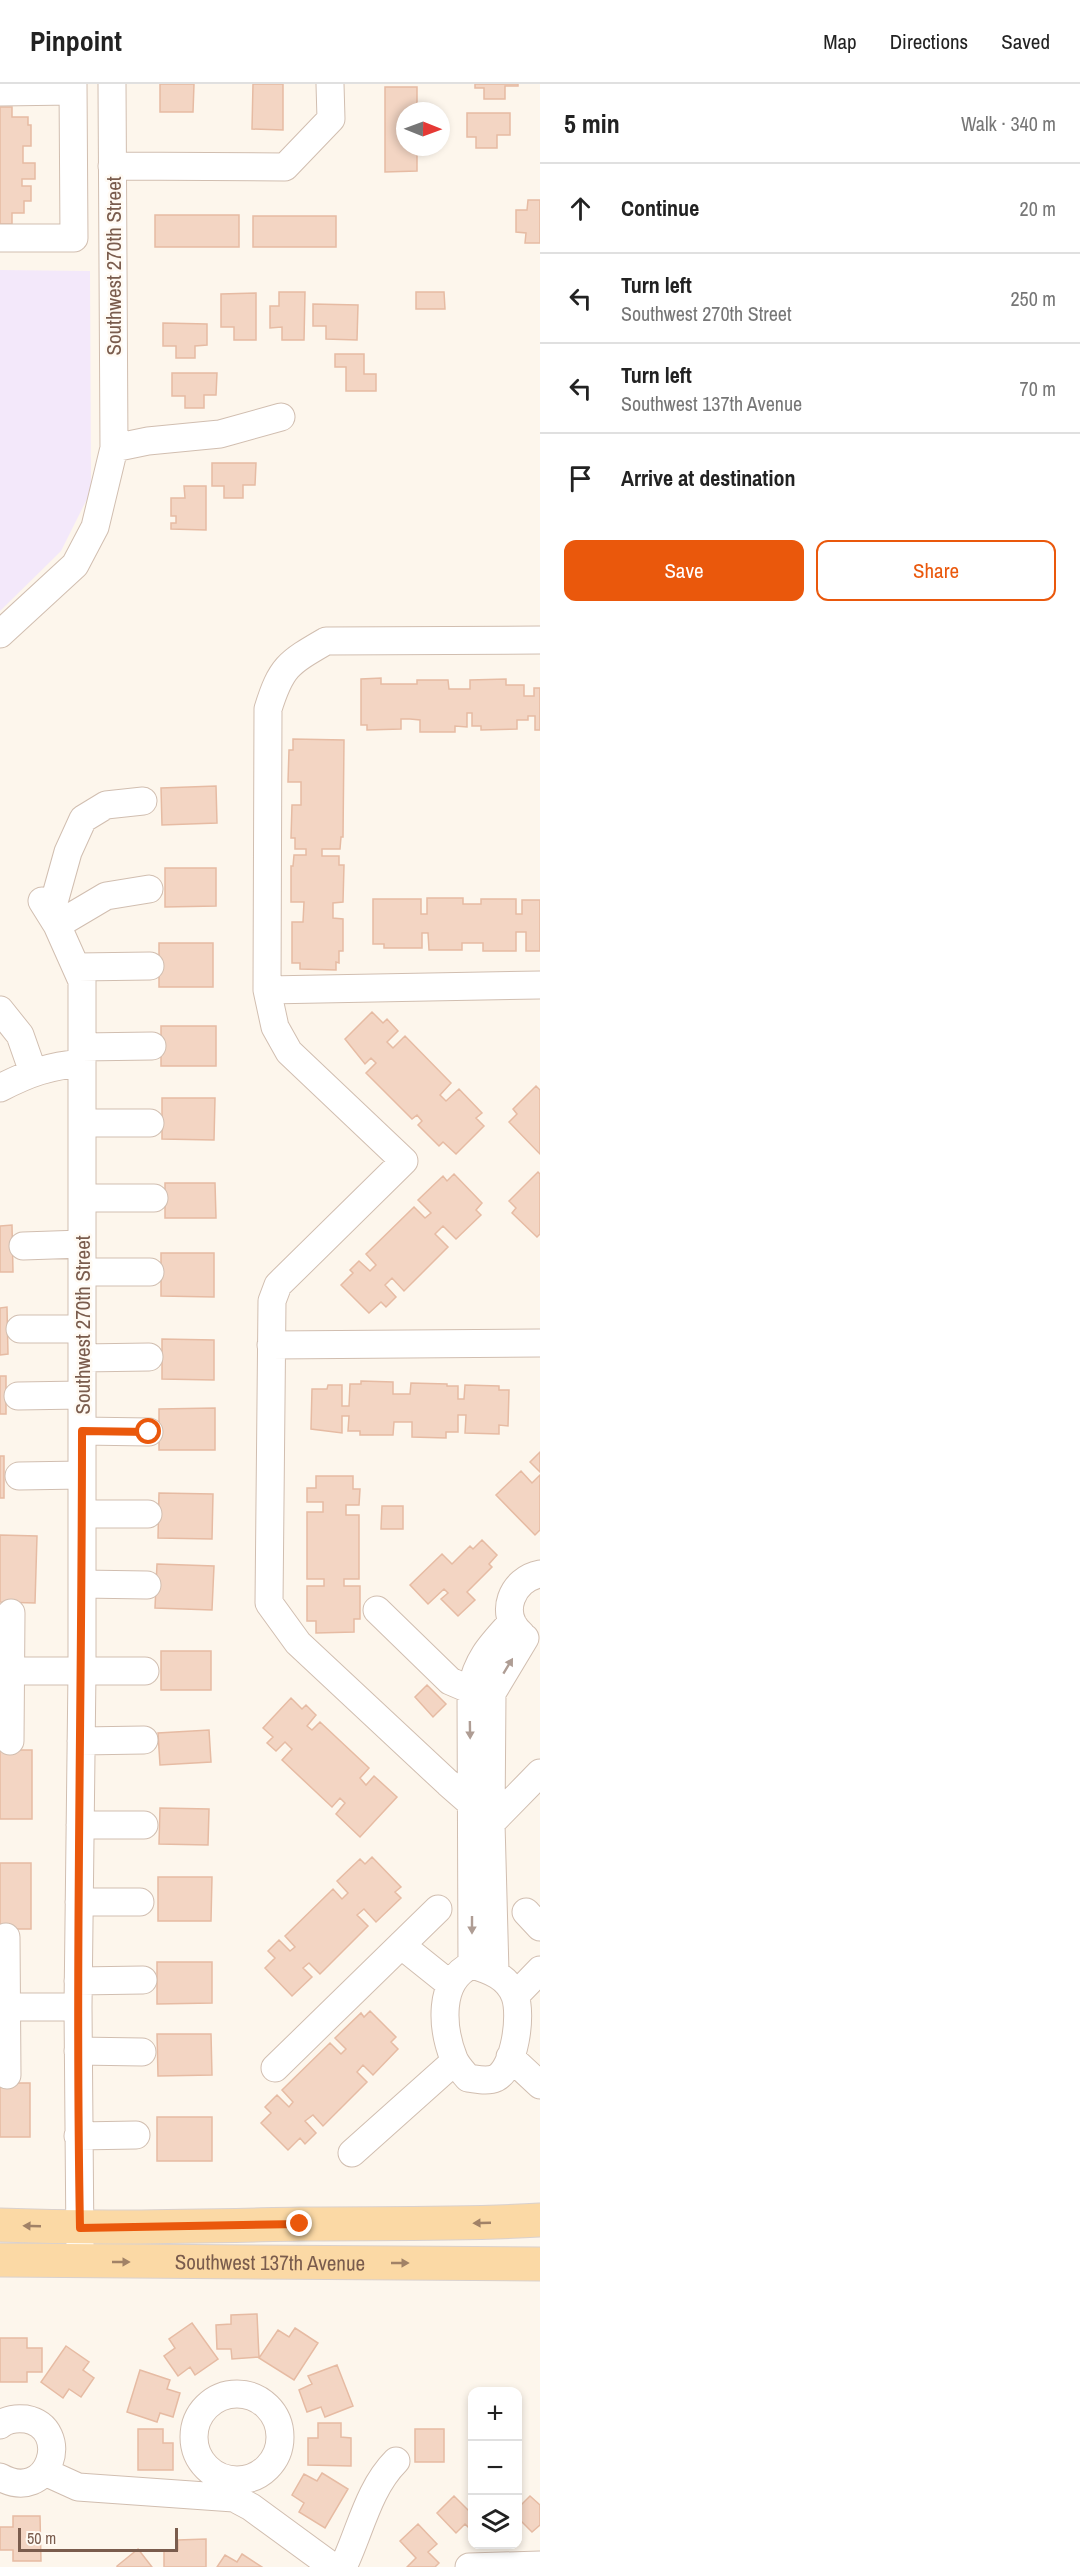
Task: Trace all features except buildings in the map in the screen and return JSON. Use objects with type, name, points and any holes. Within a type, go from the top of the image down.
[{"type":"main road","name":"Southwest 137th Avenue","points":[[0,2225],[80,2228],[476,2224],[540,2220]]},
{"type":"main road","name":"Southwest 137th Avenue","points":[[0,2260],[540,2264]]},
{"type":"street","name":"Southwest 270th Street","points":[[0,634],[75,565],[95,527],[114,448],[112,84]]},
{"type":"street","points":[[112,166],[285,167],[331,118],[330,84]]},
{"type":"street","points":[[0,92],[73,87],[74,238],[0,238]]},
{"type":"street","points":[[114,448],[148,441],[220,434],[281,417]]},
{"type":"street","points":[[485,1811],[298,1643],[269,1604],[272,1301],[278,1285],[404,1161],[289,1052],[275,1027],[267,990],[268,709],[278,678],[296,658],[326,641],[540,640]]},
{"type":"street","points":[[50,913],[68,852],[83,819],[106,805],[143,801]]},
{"type":"street","points":[[50,913],[106,896],[149,889]]},
{"type":"street","name":"Southwest 270th Street","points":[[50,913],[78,967],[82,981],[82,1671],[78,1994],[80,2262]]},
{"type":"street","points":[[78,967],[150,966]]},
{"type":"street","points":[[267,990],[540,985]]},
{"type":"street","points":[[0,1010],[20,1035],[33,1072]]},
{"type":"street","points":[[0,1088],[33,1072],[82,1055],[152,1046]]},
{"type":"street","points":[[82,1123],[150,1123]]},
{"type":"street","points":[[82,1198],[154,1198]]},
{"type":"street","points":[[23,1246],[82,1244]]},
{"type":"street","points":[[82,1272],[150,1272]]},
{"type":"street","points":[[20,1329],[82,1329]]},
{"type":"street","points":[[271,1345],[540,1343]]},
{"type":"street","points":[[82,1358],[149,1357]]},
{"type":"street","points":[[18,1396],[82,1395]]},
{"type":"street","points":[[82,1431],[149,1432]]},
{"type":"street","points":[[19,1476],[82,1475]]},
{"type":"street","points":[[82,1514],[148,1514]]},
{"type":"street","points":[[483,1969],[485,1811],[482,1691],[475,1671],[483,1654],[526,1634],[509,1610],[513,1593],[526,1579],[540,1574]]},
{"type":"street","points":[[82,1584],[147,1585]]},
{"type":"street","points":[[377,1610],[450,1681],[482,1691]]},
{"type":"street","points":[[10,1740],[5,1671],[11,1613]]},
{"type":"street","points":[[5,1671],[145,1671]]},
{"type":"street","points":[[81,1741],[144,1740]]},
{"type":"street","points":[[485,1811],[540,1773]]},
{"type":"street","points":[[80,1825],[144,1825]]},
{"type":"street","points":[[79,1902],[140,1902]]},
{"type":"street","points":[[275,2068],[438,1909]]},
{"type":"street","points":[[6,1937],[3,2007],[7,2075]]},
{"type":"street","points":[[401,1945],[451,1985]]},
{"type":"street","points":[[483,1969],[515,1996],[517,2031],[506,2068],[497,2078],[486,2080],[468,2078],[455,2061],[448,2041],[444,2016],[451,1985],[457,1976],[483,1969]]},
{"type":"street","points":[[515,1996],[540,1970]]},
{"type":"street","points":[[3,2007],[143,1980]]},
{"type":"street","points":[[78,2051],[142,2052]]},
{"type":"street","points":[[510,2057],[540,2085]]},
{"type":"street","points":[[352,2152],[455,2061]]},
{"type":"street","points":[[78,2136],[136,2135]]},
{"type":"street","points":[[0,2425],[17,2418],[29,2420],[41,2426],[49,2436],[52,2448],[51,2461],[45,2472],[35,2480],[22,2484],[10,2483],[0,2477]]},
{"type":"street","points":[[343,2567],[356,2541],[378,2484],[396,2461]]},
{"type":"street","points":[[45,2472],[78,2487],[235,2489],[250,2507],[333,2567]]},
{"type":"street","points":[[469,2567],[540,2565]]},
{"type":"shaded area","points":[[0,270],[90,271],[91,491],[61,551],[0,611]]},
{"type":"route","points":[[149,1432],[82,1431],[78,2007],[80,2228],[300,2224]]}]
